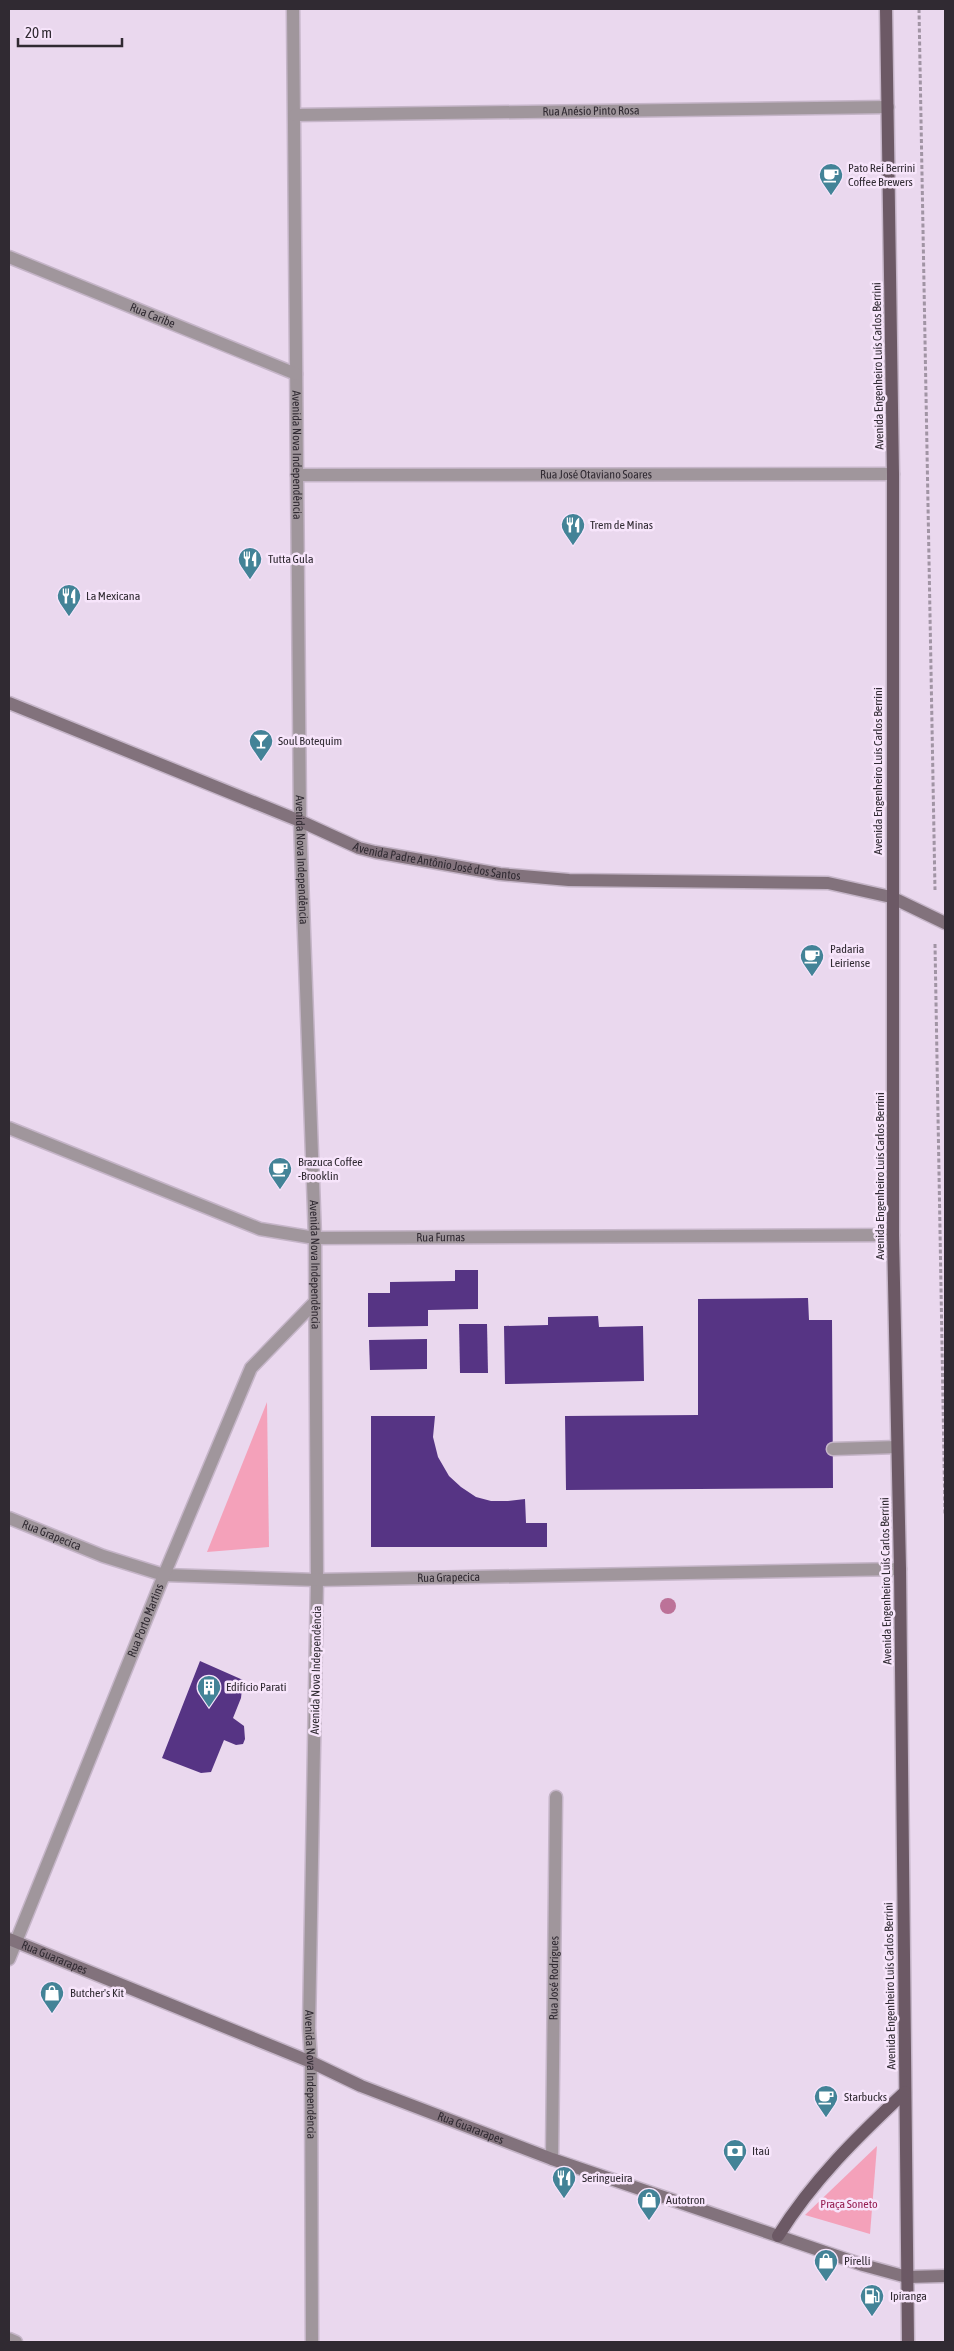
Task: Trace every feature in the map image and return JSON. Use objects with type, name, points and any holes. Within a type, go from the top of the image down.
[{"type":"main road","name":"Avenida Engenheiro Luís Carlos Berrini","points":[[886,9],[893,474],[891,897],[893,1235],[900,1569],[908,2342]]},
{"type":"main road","points":[[778,2236],[807,2192],[830,2164],[905,2092]]},
{"type":"street","name":"Avenida Nova Independência","points":[[293,9],[300,821],[315,1238],[317,1580],[309,2018],[311,2062],[312,2342]]},
{"type":"street","name":"Rua Anésio Pinto Rosa","points":[[295,115],[888,106]]},
{"type":"street","name":"Rua Caribe","points":[[9,257],[296,374]]},
{"type":"street","name":"Rua José Otaviano Soares","points":[[298,476],[893,474]]},
{"type":"street","name":"Avenida Padre Antônio José dos Santos","points":[[9,704],[300,821],[359,848],[500,874],[569,880],[828,883],[891,897],[940,920]]},
{"type":"street","name":"Rua Furnas","points":[[9,1128],[260,1229],[315,1238],[893,1235]]},
{"type":"street","name":"Rua Porto Martins","points":[[9,1959],[12,1941],[251,1368],[315,1302]]},
{"type":"street","points":[[833,1449],[897,1448]]},
{"type":"street","name":"Rua Grapecica","points":[[9,1518],[103,1556],[164,1576],[317,1580],[900,1569]]},
{"type":"street","name":"Rua José Rodrigues","points":[[552,2160],[556,1797]]},
{"type":"street","name":"Rua Guararapes","points":[[12,1941],[311,2062],[361,2086],[552,2160],[863,2265],[907,2277],[945,2276]]},
{"type":"street","points":[[9,2340],[16,2342]]},
{"type":"path","points":[[919,9],[940,920],[945,1516]]},
{"type":"green space","points":[[267,1402],[269,1547],[207,1552]]},
{"type":"green space","name":"Praça Soneto","points":[[877,2146],[870,2234],[805,2215]]},
{"type":"building","points":[[455,1270],[478,1270],[478,1309],[428,1310],[428,1326],[368,1327],[368,1293],[390,1293],[390,1282],[455,1281]]},
{"type":"building","points":[[808,1298],[809,1320],[832,1320],[833,1488],[566,1490],[565,1416],[698,1415],[698,1299]]},
{"type":"building","points":[[598,1316],[599,1327],[643,1326],[644,1381],[505,1384],[504,1326],[548,1325],[548,1317]]},
{"type":"building","points":[[459,1324],[487,1324],[488,1373],[460,1373]]},
{"type":"building","points":[[427,1339],[427,1369],[370,1370],[369,1340]]},
{"type":"building","points":[[371,1416],[435,1416],[433,1437],[438,1457],[449,1476],[476,1497],[491,1501],[525,1499],[526,1523],[547,1523],[547,1547],[371,1547]]},
{"type":"building","name":"Edifício Parati","points":[[200,1661],[243,1680],[241,1698],[233,1718],[244,1726],[245,1739],[243,1744],[236,1745],[224,1740],[211,1772],[201,1773],[162,1758]]},
{"type":"place","name":"Pato Rei Berrini Coffee Brewers","points":[[831,196]]},
{"type":"place","name":"Trem de Minas","points":[[573,546]]},
{"type":"place","name":"Tutta Gula","points":[[250,580]]},
{"type":"place","name":"La Mexicana","points":[[69,617]]},
{"type":"place","name":"Soul Botequim","points":[[261,762]]},
{"type":"place","name":"Padaria Leiriense","points":[[812,977]]},
{"type":"place","name":"Brazuca Coffee -Brooklin","points":[[280,1190]]},
{"type":"place","name":"Edifício Parati","points":[[209,1708]]},
{"type":"place","name":"Butcher's Kit","points":[[52,2014]]},
{"type":"place","name":"Starbucks","points":[[826,2118]]},
{"type":"place","name":"Itaú","points":[[735,2172]]},
{"type":"place","name":"Seringueira","points":[[564,2199]]},
{"type":"place","name":"Autotron","points":[[649,2221]]},
{"type":"place","name":"Pirelli","points":[[826,2282]]},
{"type":"place","name":"Ipiranga","points":[[872,2317]]}]
